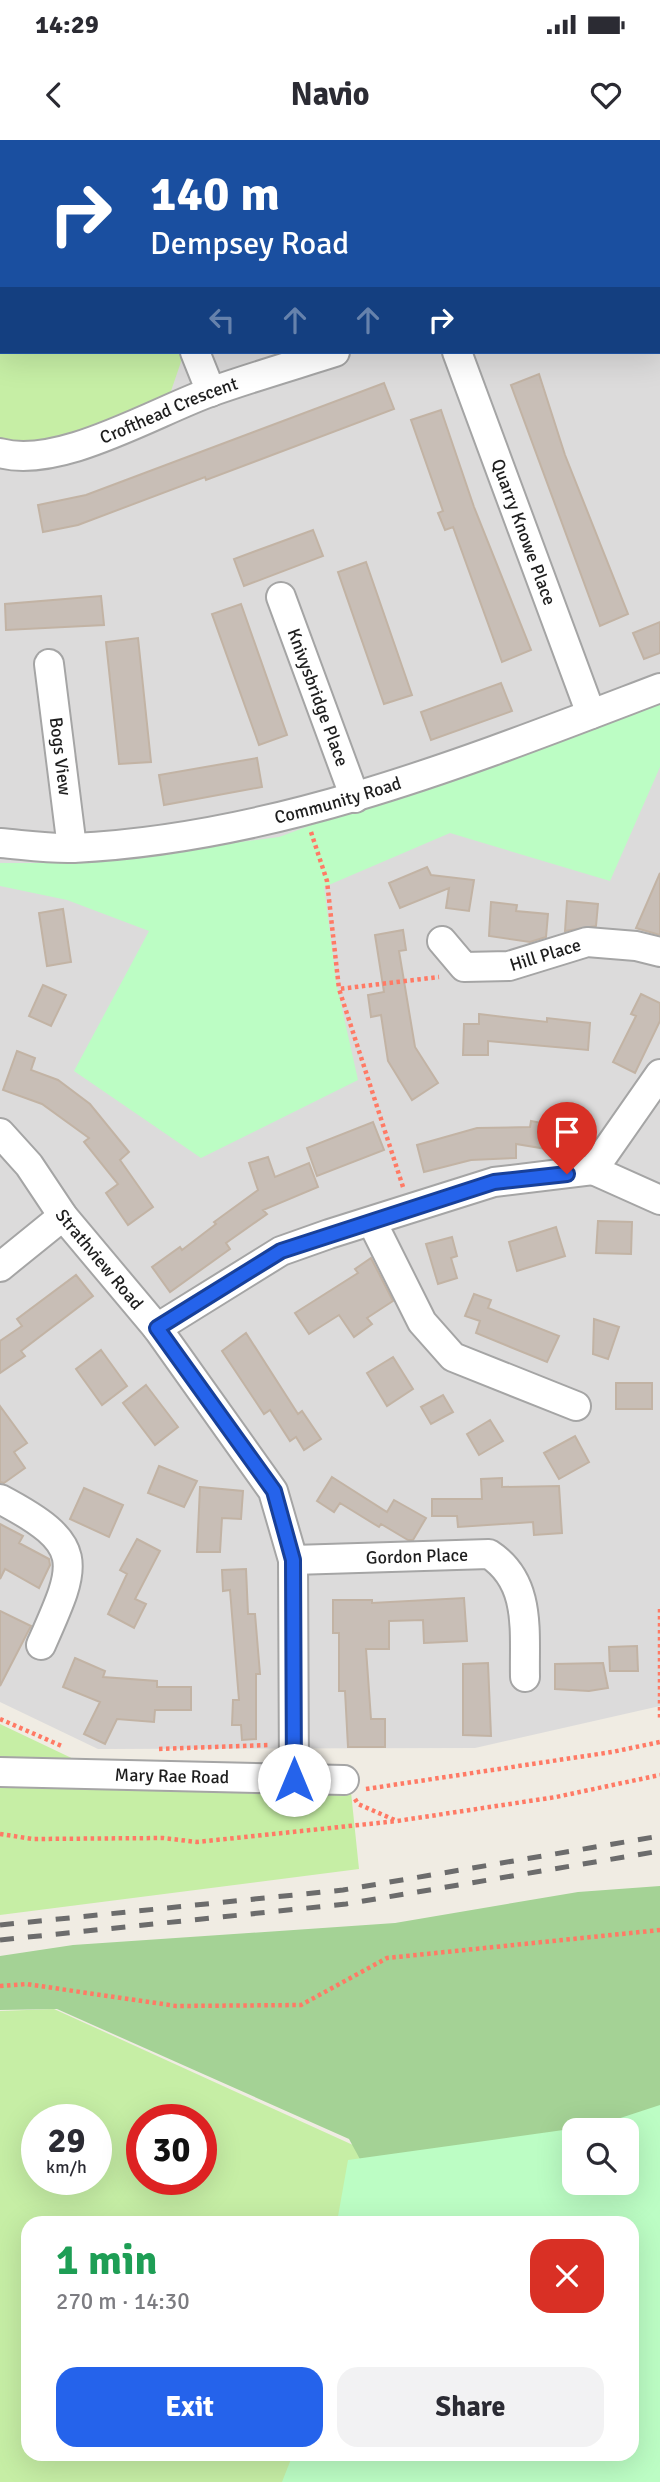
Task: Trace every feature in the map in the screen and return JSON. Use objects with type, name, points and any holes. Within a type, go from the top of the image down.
[{"type":"street","points":[[196,354],[211,392]]},
{"type":"street","name":"Crofthead Crescent","points":[[0,453],[33,455],[58,451],[113,433],[211,392],[329,354]]},
{"type":"street","name":"Quarry Knowe Place","points":[[458,354],[591,714]]},
{"type":"street","name":"Knivysbridge Place","points":[[281,597],[355,798]]},
{"type":"street","name":"Bogs View","points":[[49,664],[72,848]]},
{"type":"street","name":"Community Road","points":[[0,843],[72,848],[169,839],[305,810],[355,798],[660,688]]},
{"type":"street","points":[[443,940],[464,967]]},
{"type":"street","name":"Hill Place","points":[[464,967],[509,966],[587,942],[636,946],[660,952]]},
{"type":"street","points":[[593,1170],[660,1074]]},
{"type":"street","name":"Strathview Road","points":[[0,1133],[29,1165],[63,1216],[157,1328],[274,1491],[293,1560],[294,1780]]},
{"type":"street","points":[[157,1328],[281,1251],[494,1182],[593,1170],[660,1200]]},
{"type":"street","points":[[0,1267],[63,1216]]},
{"type":"street","points":[[372,1222],[422,1322],[453,1357],[576,1406]]},
{"type":"street","points":[[0,1499],[47,1527],[63,1544],[67,1587],[41,1645]]},
{"type":"street","name":"Gordon Place","points":[[293,1560],[489,1554],[514,1577],[523,1598],[525,1677]]},
{"type":"street","name":"Mary Rae Road","points":[[0,1772],[294,1780],[348,1786]]},
{"type":"path","points":[[305,810],[327,881],[339,989],[410,1208]]},
{"type":"path","points":[[339,989],[440,977],[464,967]]},
{"type":"path","points":[[660,1609],[660,1720]]},
{"type":"path","points":[[0,1719],[74,1751]]},
{"type":"path","points":[[397,1821],[358,1804],[348,1786],[612,1752],[660,1742]]},
{"type":"path","points":[[153,1750],[166,1747],[294,1744]]},
{"type":"path","points":[[0,1834],[33,1839],[163,1838],[197,1842],[306,1833],[359,1823],[397,1821],[555,1797],[660,1776]]},
{"type":"path","points":[[0,1986],[26,1984],[176,2007],[301,2005],[387,1958],[660,1930]]},
{"type":"shaded area","points":[[0,354],[660,354],[660,1706],[475,1748],[98,1749],[0,1702]]},
{"type":"green space","points":[[0,354],[183,356],[171,391],[156,408],[33,445],[0,442]]},
{"type":"green space","points":[[660,696],[660,767],[610,881],[450,833],[324,887],[337,986],[358,1080],[201,1158],[74,1071],[149,931],[67,900],[0,886],[0,863],[71,863],[279,837]]},
{"type":"green space","points":[[0,1724],[82,1763],[0,1757]]},
{"type":"green space","points":[[0,1786],[351,1792],[359,1869],[0,1915]]},
{"type":"green space","points":[[660,1886],[660,2482],[639,2461],[639,2216],[590,2216],[374,2185],[349,2139],[57,2009],[0,2010],[0,1956],[73,1945],[395,1923],[578,1892]]},
{"type":"green space","points":[[54,2009],[364,2150],[352,2216],[21,2216],[21,2461],[306,2461],[298,2482],[0,2482],[0,2011]]},
{"type":"green space","points":[[660,2105],[660,2482],[282,2482],[290,2461],[639,2461],[639,2216],[338,2216],[348,2160],[562,2130],[562,2195],[639,2195],[639,2118],[620,2118]]},
{"type":"building","points":[[539,374],[565,455],[628,614],[600,626],[511,385]]},
{"type":"building","points":[[384,383],[394,409],[78,525],[43,532],[38,505],[86,495]]},
{"type":"building","points":[[441,410],[474,507],[531,650],[502,662],[453,527],[445,530],[438,513],[443,511],[411,420]]},
{"type":"building","points":[[313,530],[323,556],[244,586],[234,559]]},
{"type":"building","points":[[366,562],[412,695],[384,704],[338,572]]},
{"type":"building","points":[[101,596],[104,625],[6,630],[5,604]]},
{"type":"building","points":[[241,604],[287,735],[259,745],[212,614]]},
{"type":"building","points":[[660,622],[660,653],[644,659],[633,633]]},
{"type":"building","points":[[138,638],[151,762],[119,764],[106,642]]},
{"type":"building","points":[[501,683],[512,711],[431,740],[421,712]]},
{"type":"building","points":[[257,758],[262,787],[164,805],[159,775]]},
{"type":"building","points":[[427,867],[431,875],[474,880],[469,911],[446,908],[449,888],[400,908],[389,883]]},
{"type":"building","points":[[660,873],[660,935],[636,928]]},
{"type":"building","points":[[567,901],[598,904],[596,926],[565,931]]},
{"type":"building","points":[[491,902],[517,905],[516,911],[548,914],[546,937],[530,942],[489,936]]},
{"type":"building","points":[[63,909],[71,962],[47,966],[39,913]]},
{"type":"building","points":[[403,930],[406,950],[399,951],[415,1047],[438,1083],[412,1100],[388,1061],[381,1015],[371,1017],[368,995],[384,992],[375,935]]},
{"type":"building","points":[[43,985],[66,995],[51,1026],[29,1016]]},
{"type":"building","points":[[641,994],[660,1003],[660,1021],[635,1073],[613,1062],[636,1016],[631,1014]]},
{"type":"building","points":[[479,1014],[547,1022],[547,1018],[590,1023],[588,1050],[488,1041],[488,1055],[463,1055],[464,1024],[479,1024]]},
{"type":"building","points":[[17,1051],[35,1058],[31,1070],[58,1080],[90,1104],[129,1152],[120,1160],[153,1207],[128,1225],[106,1193],[118,1184],[84,1142],[89,1138],[42,1104],[3,1090]]},
{"type":"building","points":[[531,1121],[579,1130],[577,1154],[516,1144],[516,1158],[471,1160],[424,1172],[417,1145],[477,1128],[530,1127]]},
{"type":"building","points":[[373,1122],[384,1150],[317,1176],[307,1148]]},
{"type":"building","points":[[268,1157],[275,1177],[309,1163],[318,1187],[263,1210],[267,1214],[226,1243],[230,1249],[170,1292],[152,1267],[180,1247],[182,1250],[216,1224],[214,1222],[258,1190],[249,1163]]},
{"type":"building","points":[[598,1221],[632,1222],[631,1254],[596,1253]]},
{"type":"building","points":[[556,1227],[565,1256],[517,1271],[509,1242]]},
{"type":"building","points":[[452,1237],[457,1256],[451,1258],[457,1278],[438,1284],[426,1244]]},
{"type":"building","points":[[371,1258],[393,1301],[367,1318],[372,1324],[354,1337],[339,1315],[309,1334],[295,1313],[358,1273],[355,1269]]},
{"type":"building","points":[[76,1275],[93,1296],[21,1351],[25,1356],[0,1373],[0,1341],[22,1326],[17,1319]]},
{"type":"building","points":[[474,1294],[491,1300],[488,1308],[559,1336],[547,1362],[476,1333],[480,1321],[465,1316]]},
{"type":"building","points":[[594,1319],[619,1327],[608,1359],[593,1354]]},
{"type":"building","points":[[246,1333],[298,1414],[302,1411],[321,1439],[304,1450],[296,1437],[290,1441],[270,1410],[264,1414],[222,1351]]},
{"type":"building","points":[[101,1350],[127,1386],[102,1405],[76,1369]]},
{"type":"building","points":[[393,1357],[413,1389],[387,1406],[367,1373]]},
{"type":"building","points":[[616,1383],[652,1383],[652,1409],[616,1409]]},
{"type":"building","points":[[146,1385],[178,1427],[155,1445],[123,1403]]},
{"type":"building","points":[[443,1395],[453,1412],[431,1424],[421,1407]]},
{"type":"building","points":[[0,1406],[27,1443],[14,1452],[25,1468],[4,1483],[0,1482]]},
{"type":"building","points":[[490,1420],[503,1441],[479,1455],[467,1434]]},
{"type":"building","points":[[575,1436],[589,1462],[559,1479],[544,1453]]},
{"type":"building","points":[[159,1466],[197,1481],[184,1507],[148,1493]]},
{"type":"building","points":[[332,1477],[387,1512],[394,1500],[426,1518],[413,1540],[408,1540],[381,1524],[379,1527],[340,1503],[334,1512],[317,1501]]},
{"type":"building","points":[[502,1478],[502,1487],[559,1486],[562,1533],[534,1535],[533,1522],[458,1527],[457,1516],[432,1516],[432,1499],[482,1499],[481,1479]]},
{"type":"building","points":[[200,1487],[243,1491],[241,1519],[222,1518],[220,1552],[197,1552]]},
{"type":"building","points":[[84,1488],[123,1505],[109,1537],[70,1519]]},
{"type":"building","points":[[0,1524],[23,1536],[19,1543],[49,1559],[50,1565],[39,1588],[5,1569],[0,1579]]},
{"type":"building","points":[[137,1539],[160,1551],[135,1599],[146,1604],[134,1628],[108,1614],[127,1574],[120,1570]]},
{"type":"building","points":[[246,1569],[248,1614],[255,1614],[260,1674],[256,1674],[256,1739],[242,1740],[241,1725],[232,1725],[233,1700],[239,1700],[230,1590],[223,1591],[222,1570]]},
{"type":"building","points":[[464,1598],[467,1641],[424,1643],[423,1620],[389,1621],[389,1649],[366,1649],[371,1719],[385,1719],[385,1747],[348,1747],[345,1691],[339,1691],[339,1633],[333,1633],[333,1600],[372,1600],[372,1603]]},
{"type":"building","points":[[0,1611],[31,1626],[0,1686]]},
{"type":"building","points":[[637,1646],[638,1671],[610,1671],[609,1647]]},
{"type":"building","points":[[75,1658],[105,1671],[103,1677],[157,1681],[157,1687],[191,1687],[191,1710],[155,1710],[154,1722],[117,1719],[105,1744],[84,1734],[100,1702],[63,1687]]},
{"type":"building","points":[[488,1663],[491,1736],[463,1735],[463,1664]]},
{"type":"building","points":[[603,1663],[608,1688],[589,1691],[555,1689],[555,1664]]},
{"type":"railway","points":[[0,1925],[343,1890],[660,1836]]},
{"type":"railway","points":[[0,1940],[346,1904],[660,1851]]},
{"type":"route","points":[[294,1780],[293,1560],[274,1491],[157,1328],[281,1251],[494,1182],[567,1174]]}]
